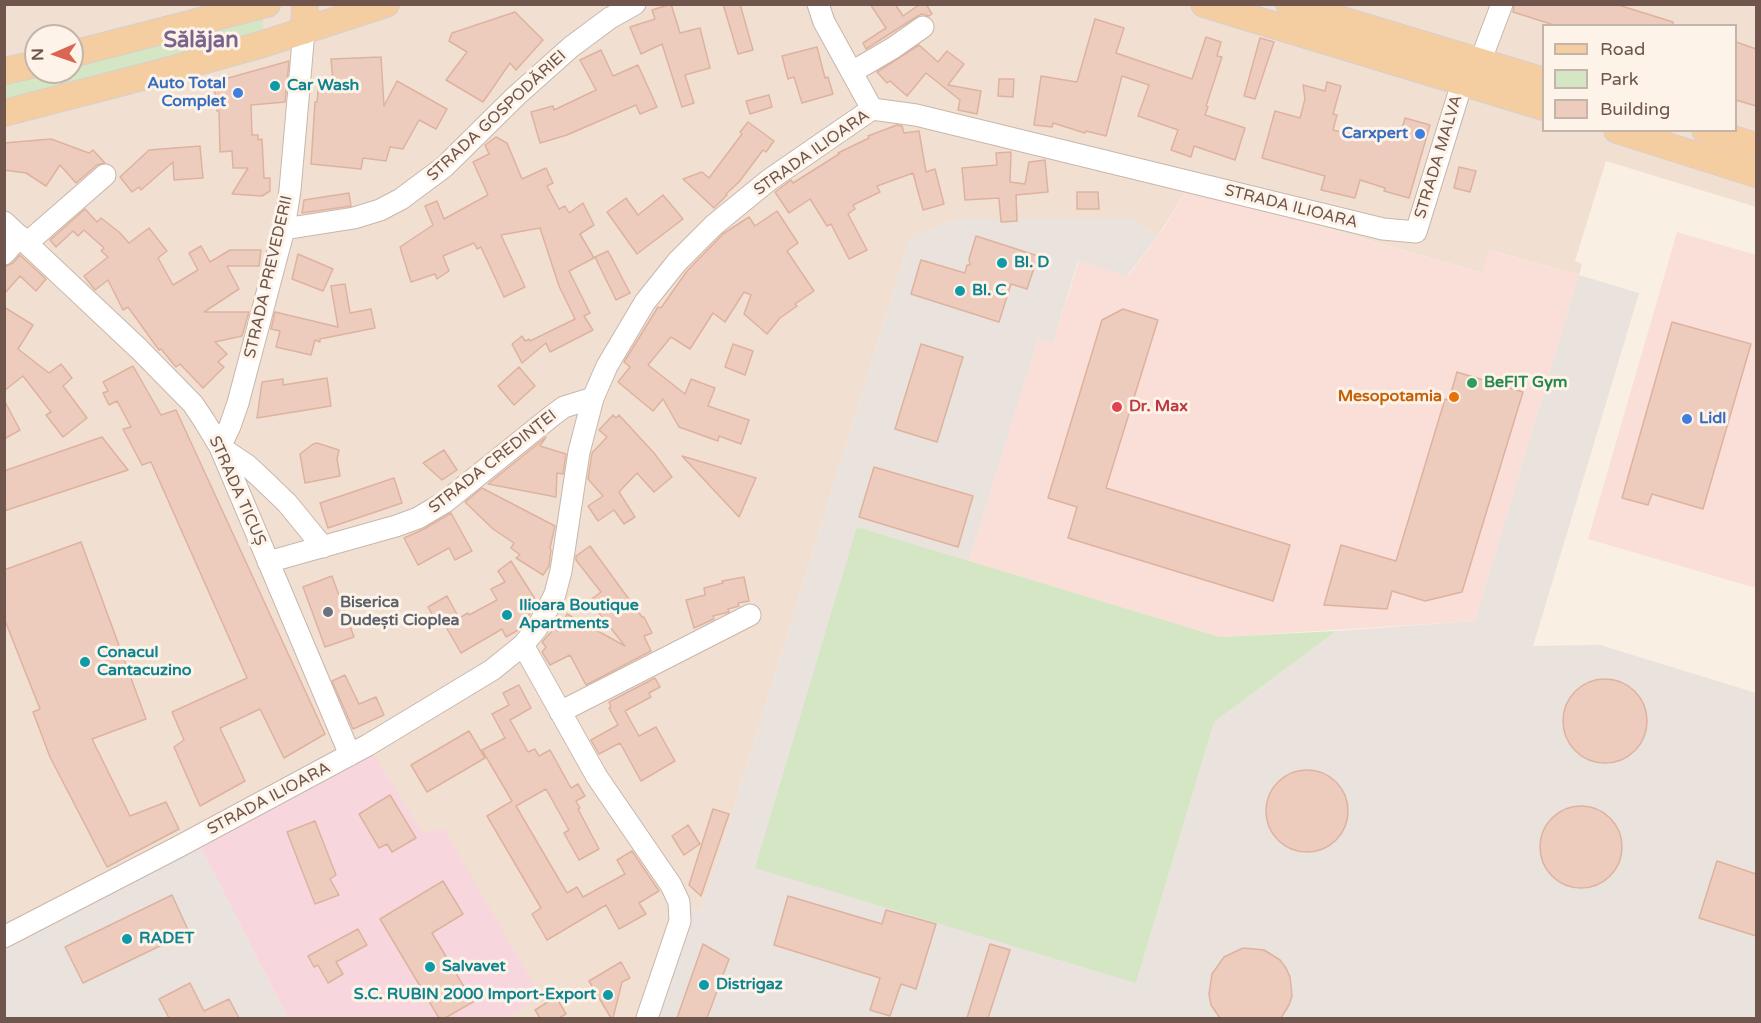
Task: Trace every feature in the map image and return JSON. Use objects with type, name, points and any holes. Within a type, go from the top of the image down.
[{"type":"main road","points":[[84,51],[267,4]]},
{"type":"main road","points":[[304,31],[305,4]]},
{"type":"main road","points":[[4,113],[166,72],[386,4]]},
{"type":"main road","points":[[1204,4],[1542,106]]},
{"type":"main road","points":[[1289,4],[1542,80]]},
{"type":"main road","points":[[1462,83],[1480,62]]},
{"type":"main road","points":[[4,71],[24,67]]},
{"type":"main road","points":[[1623,132],[1756,174]]},
{"type":"main road","points":[[1711,132],[1756,146]]},
{"type":"street","name":"STRADA GOSPODĂRIEI","points":[[284,229],[354,218],[380,210],[401,199],[444,167],[516,96],[571,47],[610,18],[635,4]]},
{"type":"street","points":[[818,4],[824,22],[872,109]]},
{"type":"street","points":[[1480,62],[1502,4]]},
{"type":"street","points":[[852,72],[893,48],[922,27]]},
{"type":"street","name":"STRADA PREVEDERII","points":[[219,447],[238,403],[284,229],[291,178],[304,31]]},
{"type":"street","name":"STRADA MALVA","points":[[1416,232],[1462,83]]},
{"type":"street","name":"STRADA ILIOARA","points":[[4,937],[178,848],[351,755],[492,670],[523,645],[537,628],[547,610],[561,571],[579,452],[593,398],[608,366],[645,302],[677,262],[714,225],[769,180],[872,109],[916,115],[1376,227],[1416,232]]},
{"type":"street","points":[[4,254],[17,234],[105,175]]},
{"type":"street","name":"STRADA TICUȘ","points":[[17,234],[139,349],[193,404],[219,447],[351,755]]},
{"type":"street","name":"STRADA CREDINȚEI","points":[[268,562],[396,526],[433,510],[552,415],[564,407],[593,398]]},
{"type":"street","points":[[219,447],[234,455],[287,503],[323,547]]},
{"type":"street","points":[[560,712],[750,615]]},
{"type":"street","points":[[523,645],[597,777],[667,879],[679,902],[680,921],[647,1018]]},
{"type":"shaded area","points":[[5,5],[1756,5],[1756,207],[1606,161],[1575,261],[1582,264],[1579,275],[1490,250],[1483,273],[1187,190],[1157,237],[1134,219],[956,219],[910,238],[700,912],[681,908],[642,1018],[288,1018],[196,838],[5,937]]},
{"type":"shaded area","points":[[1187,190],[1482,273],[1489,250],[1579,275],[1475,621],[1220,637],[969,561],[1038,337],[1053,342],[1079,261],[1128,276],[1162,231]]},
{"type":"shaded area","points":[[956,219],[1134,219],[1157,237],[1127,276],[1078,261],[1053,342],[1038,338],[969,561],[857,527],[1136,983],[1214,722],[1336,631],[1475,621],[1579,275],[1639,293],[1533,646],[1600,645],[1756,693],[1756,1018],[642,1018],[681,908],[700,912],[910,238]]},
{"type":"shaded area","points":[[1677,232],[1756,255],[1756,588],[1588,539]]},
{"type":"shaded area","points":[[368,745],[422,832],[444,829],[541,997],[504,1018],[288,1018],[196,838]]},
{"type":"shaded area","points":[[196,838],[288,1018],[5,1018],[5,937]]},
{"type":"green space","points":[[258,15],[263,21],[263,33],[84,79],[84,64]]},
{"type":"green space","points":[[24,79],[24,84],[67,84],[5,100],[5,83]]},
{"type":"green space","points":[[857,527],[1220,637],[1336,631],[1214,722],[1136,983],[755,868]]},
{"type":"building","points":[[671,4],[680,33],[700,28],[710,68],[685,75],[694,103],[682,107],[662,44],[641,54],[630,27],[655,19],[652,10]]},
{"type":"building","points":[[723,4],[740,4],[753,50],[738,54]]},
{"type":"building","points":[[870,4],[895,4],[903,16],[920,4],[926,4],[932,14],[929,16],[922,14],[916,17],[866,49],[863,43],[886,28]]},
{"type":"building","points":[[1514,4],[1615,4],[1673,22],[1673,24],[1551,24],[1513,12]]},
{"type":"building","points":[[515,12],[543,40],[516,70],[510,63],[483,102],[446,80],[467,52],[449,41],[452,33]]},
{"type":"building","points":[[1095,19],[1124,28],[1116,53],[1192,79],[1206,37],[1221,42],[1217,56],[1222,57],[1205,115],[1245,128],[1235,160],[1194,146],[1191,157],[1171,150],[1178,130],[1138,116],[1149,85],[1122,76],[1106,136],[1086,131],[1085,133],[1053,123],[1052,127],[1034,125],[1041,76],[1077,82]]},
{"type":"building","points":[[1260,38],[1274,42],[1255,99],[1244,96]]},
{"type":"building","points":[[1737,42],[1756,49],[1756,106],[1737,100]]},
{"type":"building","points":[[919,45],[938,62],[947,51],[964,64],[948,85],[981,91],[977,114],[958,110],[960,100],[926,73],[907,96],[890,81],[887,83],[877,72]]},
{"type":"building","points":[[817,47],[825,78],[828,77],[833,94],[802,103],[794,77],[788,79],[782,56]]},
{"type":"building","points":[[601,50],[613,76],[638,65],[657,107],[640,114],[636,105],[567,135],[540,143],[531,112],[553,106],[554,110],[596,90],[580,60]]},
{"type":"building","points":[[381,57],[384,106],[397,81],[447,109],[436,129],[419,120],[403,149],[390,147],[386,161],[363,158],[361,169],[311,164],[315,102],[317,102],[319,81],[333,81],[331,59]]},
{"type":"building","points":[[289,61],[285,102],[251,105],[252,135],[258,135],[258,140],[262,139],[264,178],[270,178],[270,191],[262,196],[232,194],[248,168],[233,168],[232,151],[220,152],[219,111],[217,111],[214,82]]},
{"type":"building","points":[[999,79],[1014,79],[1013,97],[998,96]]},
{"type":"building","points":[[1327,82],[1341,86],[1333,114],[1337,115],[1333,130],[1359,136],[1361,129],[1399,140],[1405,118],[1430,125],[1409,198],[1384,191],[1385,188],[1360,180],[1355,198],[1321,190],[1325,176],[1262,158],[1275,111],[1300,118],[1305,99],[1303,85],[1325,91]]},
{"type":"building","points":[[769,95],[772,107],[750,114],[746,101]]},
{"type":"building","points":[[748,122],[774,141],[766,152],[763,150],[739,182],[714,208],[683,179],[702,172],[709,178],[742,134],[740,132]]},
{"type":"building","points":[[897,125],[902,126],[904,133],[919,131],[926,172],[935,169],[944,204],[923,210],[913,173],[877,186],[880,192],[853,205],[855,209],[848,214],[867,250],[849,259],[831,224],[827,226],[810,199],[789,213],[775,192],[791,180],[793,183],[838,153],[869,138],[868,136]]},
{"type":"building","points":[[496,137],[507,143],[522,179],[546,168],[553,183],[547,186],[559,209],[565,206],[569,213],[583,203],[594,225],[580,234],[594,258],[569,271],[590,313],[584,316],[593,330],[550,352],[546,343],[522,363],[512,344],[522,336],[525,341],[529,339],[530,341],[575,319],[559,286],[540,228],[501,235],[525,287],[504,297],[481,247],[477,249],[474,243],[443,256],[449,271],[437,279],[435,274],[411,282],[400,247],[433,225],[425,206],[437,201],[444,219],[488,195],[473,162],[489,154],[485,145]]},
{"type":"building","points":[[51,139],[89,153],[93,150],[105,163],[97,165],[76,183],[60,165],[46,186],[26,173],[4,170],[4,143]]},
{"type":"building","points":[[200,146],[203,178],[174,180],[173,162],[141,190],[139,187],[132,192],[120,177],[149,150]]},
{"type":"building","points":[[1011,152],[1010,182],[1025,184],[1029,162],[1045,160],[1048,192],[1016,195],[1017,221],[1001,222],[999,198],[965,200],[962,168],[997,165],[996,153]]},
{"type":"building","points":[[1459,167],[1476,171],[1470,192],[1454,188]]},
{"type":"building","points":[[1077,192],[1098,192],[1099,209],[1077,209]]},
{"type":"building","points":[[349,193],[351,206],[302,213],[304,200]]},
{"type":"building","points":[[663,195],[683,219],[637,254],[607,212],[626,198],[638,215]]},
{"type":"building","points":[[85,209],[97,222],[101,218],[129,243],[149,228],[167,251],[158,258],[173,285],[198,270],[189,253],[201,246],[210,262],[230,250],[261,250],[259,266],[227,266],[239,289],[204,312],[249,312],[242,336],[215,342],[227,354],[218,362],[224,367],[203,388],[180,364],[176,367],[161,349],[159,350],[128,307],[123,310],[108,280],[95,290],[84,276],[108,257],[101,251],[104,248],[84,230],[78,236],[73,231],[56,247],[50,240]]},
{"type":"building","points":[[777,211],[798,243],[787,251],[814,291],[795,304],[797,306],[780,318],[767,334],[744,314],[751,295],[744,292],[725,322],[713,313],[690,349],[671,337],[648,365],[685,394],[691,379],[715,388],[708,406],[749,420],[741,444],[719,436],[718,441],[679,427],[663,399],[653,411],[618,382],[630,367],[624,362],[658,307],[661,308],[687,271],[723,234],[749,217],[755,226]]},
{"type":"building","points":[[976,236],[1038,256],[1027,289],[1011,284],[999,322],[911,294],[921,260],[965,273],[967,265],[970,265],[969,259]]},
{"type":"building","points":[[608,251],[630,293],[616,300],[595,257]]},
{"type":"building","points":[[298,254],[333,269],[323,291],[292,279]]},
{"type":"building","points":[[20,255],[46,279],[36,291],[20,276],[4,294],[4,267],[13,263]]},
{"type":"building","points":[[345,284],[350,313],[371,309],[375,328],[320,339],[320,342],[315,340],[311,355],[276,347],[280,331],[271,329],[275,312],[338,327],[331,286]]},
{"type":"building","points":[[4,307],[33,325],[18,349],[49,373],[61,364],[72,378],[63,386],[87,418],[63,437],[46,415],[51,412],[23,376],[4,391]]},
{"type":"building","points":[[1123,309],[1158,320],[1106,488],[1290,545],[1273,601],[1068,538],[1077,507],[1048,498],[1102,320]]},
{"type":"building","name":"Lidl","points":[[1672,322],[1751,344],[1703,509],[1652,494],[1648,505],[1622,498]]},
{"type":"building","points":[[733,344],[753,351],[745,375],[725,367]]},
{"type":"building","points":[[921,344],[963,357],[937,442],[895,429]]},
{"type":"building","points":[[133,366],[161,415],[176,410],[325,734],[284,758],[260,709],[220,728],[245,781],[200,806],[174,747],[184,740],[172,712],[247,678],[151,462],[142,465],[123,429],[131,427],[117,401],[109,405],[103,393],[108,391],[103,382]]},
{"type":"building","points":[[519,367],[535,386],[514,405],[498,386]]},
{"type":"building","points":[[1457,372],[1523,392],[1462,592],[1425,601],[1392,591],[1387,609],[1324,605],[1341,545],[1396,561],[1445,399],[1449,400]]},
{"type":"building","points":[[327,378],[331,406],[257,418],[262,382],[283,379],[283,385]]},
{"type":"building","points":[[4,400],[20,430],[4,439]]},
{"type":"building","points":[[613,415],[616,418],[619,415],[654,453],[672,477],[654,492],[637,473],[619,492],[635,517],[624,524],[614,510],[598,521],[588,506],[603,496],[588,479],[592,453],[607,437],[599,430]]},
{"type":"building","points":[[102,437],[128,470],[4,511],[4,471]]},
{"type":"building","points":[[546,437],[540,446],[566,454],[563,474],[557,473],[556,497],[488,484]]},
{"type":"building","points":[[317,443],[339,450],[337,459],[340,476],[305,483],[300,454]]},
{"type":"building","points":[[444,450],[457,470],[442,480],[423,463]]},
{"type":"building","points":[[682,456],[756,478],[739,517]]},
{"type":"building","points":[[874,467],[973,496],[958,547],[859,517]]},
{"type":"building","points":[[394,478],[402,503],[328,528],[320,503]]},
{"type":"building","points":[[482,488],[555,526],[549,566],[543,575],[516,558],[520,555],[511,548],[514,543],[493,529],[465,502]]},
{"type":"building","points":[[451,513],[472,551],[455,560],[449,548],[418,565],[404,538]]},
{"type":"building","points":[[81,542],[146,719],[92,739],[130,816],[166,802],[179,829],[107,867],[50,757],[33,712],[40,709],[4,618],[4,570]]},
{"type":"building","points":[[590,546],[644,617],[652,633],[644,636],[651,651],[586,685],[570,655],[550,665],[542,652],[546,647],[542,642],[554,629],[558,631],[567,614],[625,646],[589,601],[601,592],[576,560],[576,556]]},
{"type":"building","points":[[511,561],[537,602],[536,604],[520,629],[506,637],[502,629],[461,653],[442,620],[437,623],[428,607],[447,596],[459,618],[497,600],[491,589],[505,582],[498,571]]},
{"type":"building","name":"Biserica Dudești Cioplea","points":[[332,576],[354,637],[325,647],[303,587]]},
{"type":"building","points":[[744,577],[749,601],[738,603],[739,606],[728,609],[729,612],[713,616],[714,619],[694,628],[686,600],[705,595],[704,588],[723,583],[722,581]]},
{"type":"building","points":[[345,675],[359,704],[376,697],[384,715],[353,729],[332,681]]},
{"type":"building","points":[[655,678],[660,687],[649,693],[651,697],[625,711],[639,736],[656,727],[675,761],[641,781],[620,743],[599,754],[591,740],[618,725],[609,708],[611,707],[609,702]]},
{"type":"building","points":[[1605,679],[1621,682],[1635,691],[1644,705],[1647,721],[1644,737],[1635,751],[1621,760],[1605,763],[1589,760],[1575,751],[1566,737],[1563,721],[1566,705],[1575,691],[1589,682]]},
{"type":"building","points":[[519,685],[531,708],[510,720],[528,752],[535,749],[539,756],[550,750],[571,788],[578,784],[585,796],[576,801],[580,808],[578,809],[599,849],[579,860],[564,833],[569,830],[546,789],[516,806],[567,893],[577,887],[583,897],[625,874],[617,860],[632,851],[659,891],[639,903],[646,914],[619,929],[606,905],[547,940],[532,914],[541,908],[487,816],[512,801],[482,750],[505,738],[492,714],[509,705],[503,693]]},
{"type":"building","points":[[469,731],[485,758],[427,792],[411,765]]},
{"type":"building","points":[[1307,770],[1323,773],[1336,782],[1345,795],[1348,811],[1345,827],[1336,840],[1323,849],[1307,852],[1291,849],[1278,840],[1269,827],[1266,811],[1269,795],[1278,782],[1291,773]]},
{"type":"building","points":[[390,795],[416,838],[392,852],[387,844],[379,848],[359,814]]},
{"type":"building","points":[[1573,806],[1589,806],[1604,813],[1615,824],[1622,839],[1619,863],[1610,876],[1589,888],[1573,888],[1558,881],[1547,870],[1540,855],[1540,839],[1547,824],[1558,813]]},
{"type":"building","points":[[713,809],[729,814],[701,896],[689,885]]},
{"type":"building","points":[[315,821],[336,875],[330,879],[339,895],[315,904],[287,832]]},
{"type":"building","points":[[688,825],[700,844],[684,855],[672,836]]},
{"type":"building","points":[[1717,861],[1756,874],[1756,936],[1699,918]]},
{"type":"building","name":"Salvavet","points":[[443,881],[463,914],[432,933],[473,1002],[445,1018],[439,1018],[380,919]]},
{"type":"building","name":"RADET","points":[[172,895],[189,932],[83,983],[65,947]]},
{"type":"building","points":[[788,896],[882,924],[886,910],[936,924],[916,989],[901,984],[890,1016],[870,1010],[880,978],[774,945]]},
{"type":"building","points":[[358,929],[367,945],[336,962],[343,974],[328,983],[318,965],[314,967],[308,956]]},
{"type":"building","name":"Distrigaz","points":[[703,944],[729,959],[707,1018],[677,1018]]},
{"type":"building","points":[[990,944],[1010,950],[988,1018],[967,1018]]},
{"type":"building","points":[[1243,948],[1264,950],[1280,960],[1286,968],[1290,977],[1292,996],[1281,1018],[1220,1018],[1211,1005],[1209,994],[1212,974],[1224,957]]},
{"type":"building","name":"S.C. RUBIN 2000 Import-Export","points":[[621,962],[630,978],[622,982],[613,1018],[611,1018],[589,981]]},
{"type":"building","points":[[190,983],[204,1011],[229,999],[239,1018],[169,1018],[159,999]]},
{"type":"building","points":[[556,997],[566,1014],[559,1018],[540,1018],[535,1010]]},
{"type":"place","name":"Car Wash","points":[[275,86]]},
{"type":"place","name":"Auto Total Complet","points":[[238,93]]},
{"type":"place","name":"Carxpert","points":[[1420,134]]},
{"type":"place","name":"Bl. D","points":[[1002,263]]},
{"type":"place","name":"Bl. C","points":[[960,291]]},
{"type":"place","name":"BeFIT Gym","points":[[1472,383]]},
{"type":"place","name":"Mesopotamia","points":[[1454,397]]},
{"type":"place","name":"Dr. Max","points":[[1117,407]]},
{"type":"place","name":"Lidl","points":[[1687,419]]},
{"type":"place","name":"Biserica Dudești Cioplea","points":[[328,612]]},
{"type":"place","name":"Ilioara Boutique Apartments","points":[[507,615]]},
{"type":"place","name":"Conacul Cantacuzino","points":[[85,662]]},
{"type":"place","name":"RADET","points":[[127,939]]},
{"type":"place","name":"Salvavet","points":[[430,967]]},
{"type":"place","name":"Distrigaz","points":[[704,985]]},
{"type":"place","name":"S.C. RUBIN 2000 Import-Export","points":[[608,995]]},
{"type":"district","name":"Sălăjan","points":[[201,41]]}]
